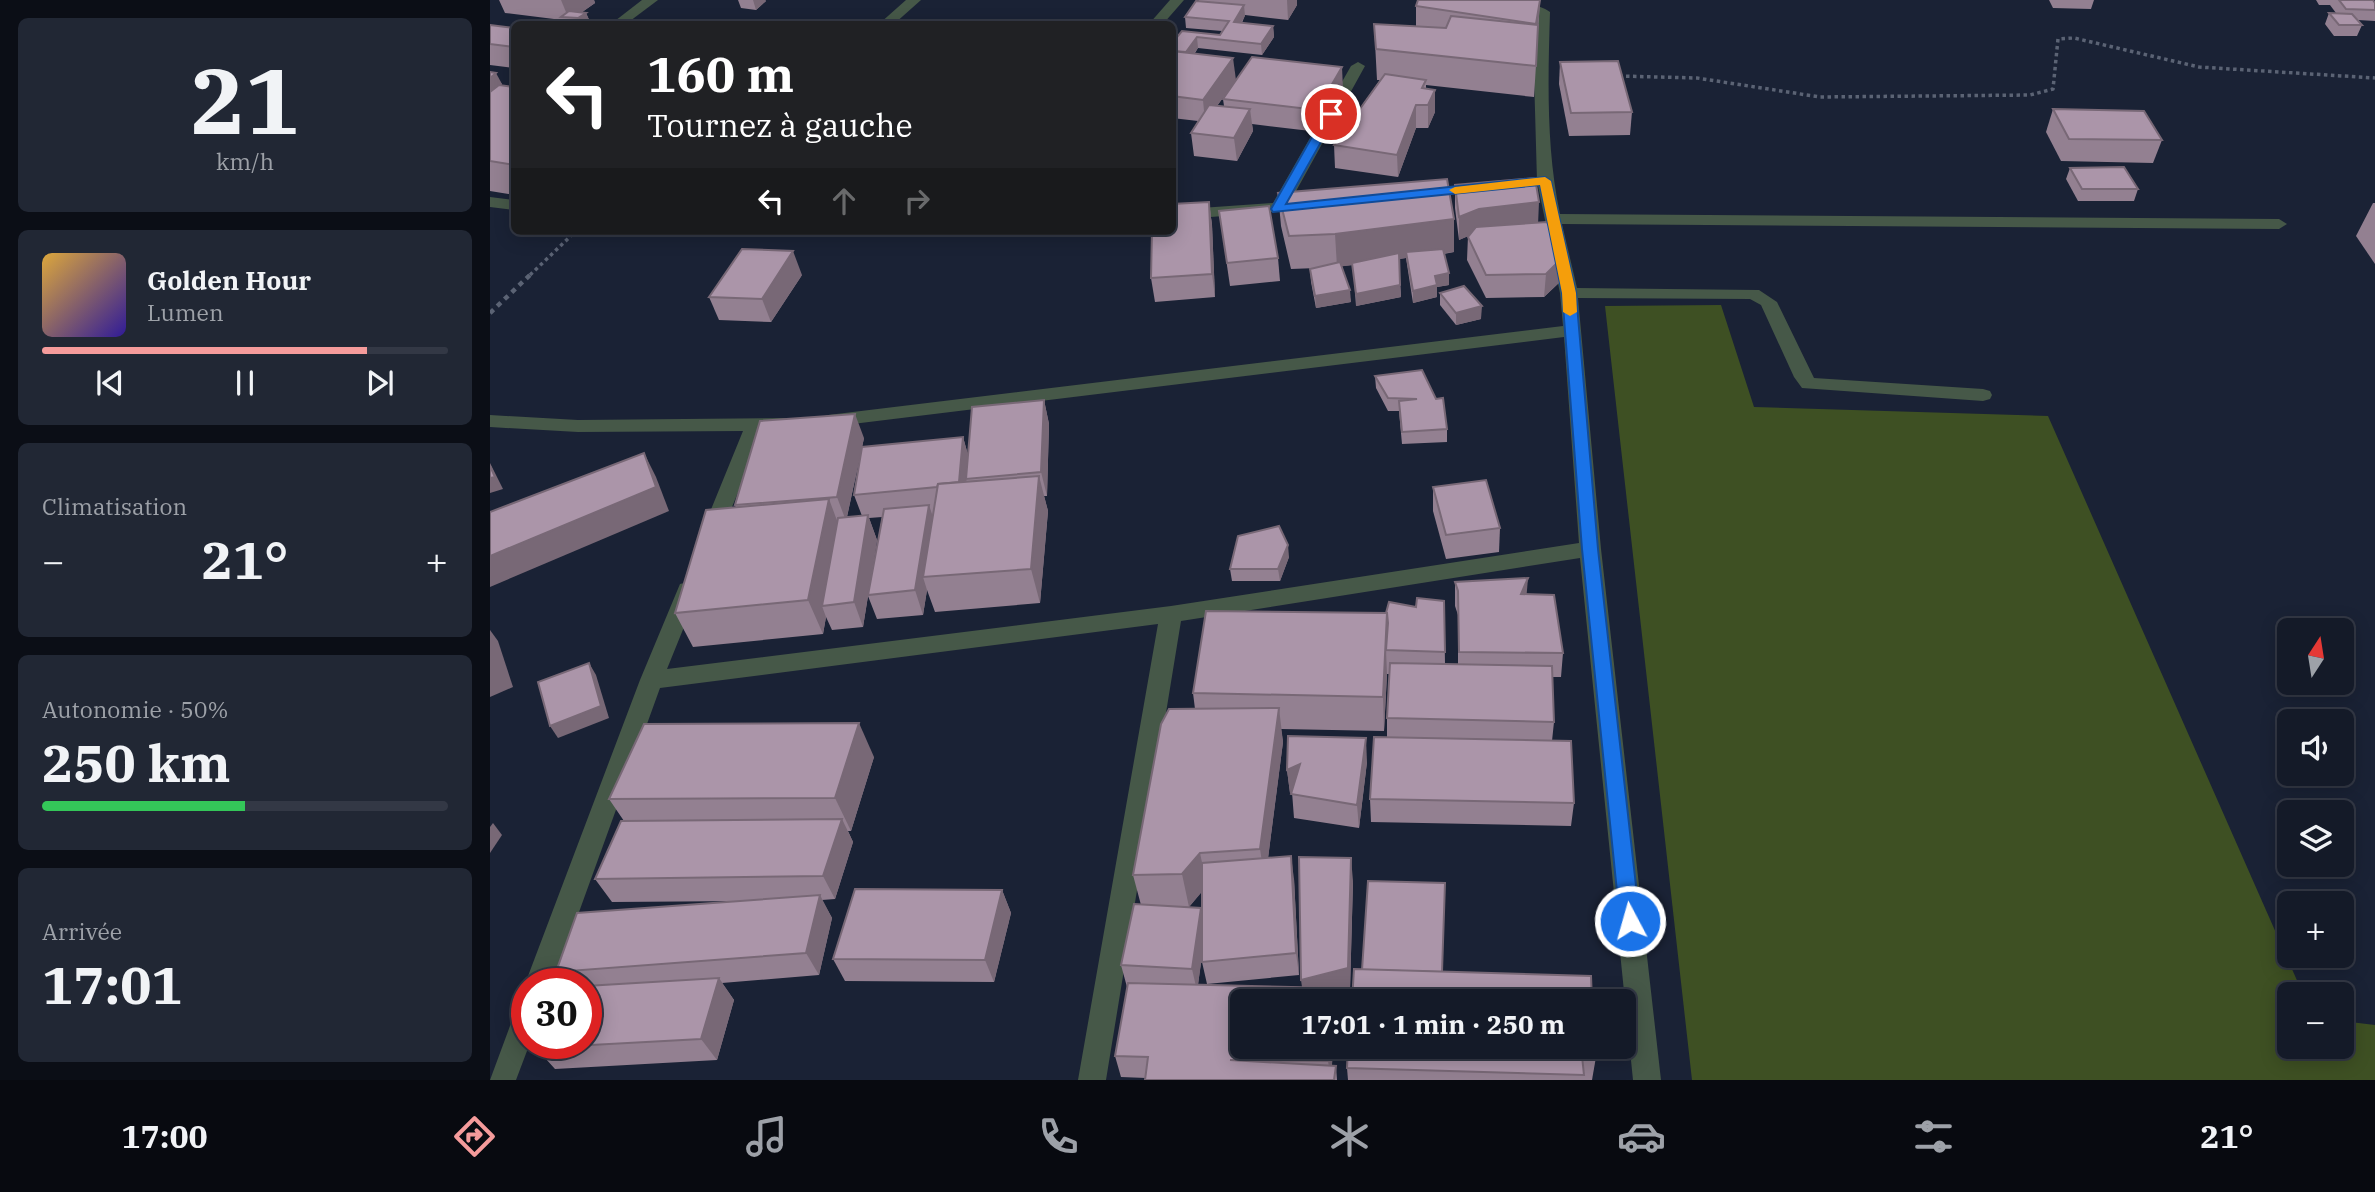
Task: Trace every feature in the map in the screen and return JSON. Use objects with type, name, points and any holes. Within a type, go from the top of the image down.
[{"type":"street","points":[[622,21],[651,0]]},
{"type":"street","points":[[890,21],[914,0]]},
{"type":"street","points":[[1159,21],[1177,0]]},
{"type":"street","points":[[1478,0],[1543,12],[1539,182],[1555,219],[1569,293],[1590,549],[1647,1080]]},
{"type":"street","points":[[1278,209],[1358,66]]},
{"type":"street","points":[[490,202],[511,205]]},
{"type":"street","points":[[1176,215],[1318,205]]},
{"type":"street","points":[[1555,219],[2279,224]]},
{"type":"street","points":[[1569,293],[1753,294],[1768,302],[1803,377],[1809,384],[1983,394]]},
{"type":"street","points":[[490,421],[578,426],[755,426],[887,416],[1571,331]]},
{"type":"street","points":[[545,968],[651,680],[755,426]]},
{"type":"street","points":[[651,680],[1171,614],[1590,549]]},
{"type":"street","points":[[1092,1080],[1171,614]]},
{"type":"street","points":[[502,1080],[511,1057]]},
{"type":"path","points":[[1619,76],[1697,78],[1820,97],[2029,95],[2053,89],[2057,39],[2074,38],[2199,67],[2375,78]]},
{"type":"path","points":[[490,313],[572,235]]},
{"type":"green space","points":[[1721,305],[1754,407],[2048,416],[2277,935],[2277,968],[2292,968],[2298,982],[2277,982],[2277,1059],[2354,1059],[2354,1022],[2375,1025],[2375,1080],[1692,1080],[1605,306]]},
{"type":"building","points":[[1418,0],[1540,0],[1536,24],[1416,6]]},
{"type":"building","points":[[2339,0],[2373,0],[2375,10],[2346,9]]},
{"type":"building","points":[[1196,1],[1244,5],[1234,22],[1273,26],[1261,44],[1197,37],[1186,52],[1176,51],[1176,38],[1182,31],[1220,35],[1229,21],[1185,17]]},
{"type":"building","points":[[569,11],[586,13],[578,18],[561,17]]},
{"type":"building","points":[[2329,13],[2352,14],[2362,25],[2339,25]]},
{"type":"building","points":[[1451,16],[1538,25],[1536,66],[1376,49],[1374,24],[1446,28]]},
{"type":"building","points":[[490,25],[511,28],[511,47],[490,44]]},
{"type":"building","points":[[1176,51],[1233,58],[1203,100],[1176,97]]},
{"type":"building","points":[[1252,57],[1342,67],[1317,110],[1223,99]]},
{"type":"building","points":[[1618,61],[1632,112],[1571,113],[1560,62]]},
{"type":"building","points":[[1385,74],[1426,80],[1422,88],[1435,90],[1428,105],[1416,105],[1397,155],[1334,145]]},
{"type":"building","points":[[499,85],[511,87],[511,164],[490,161],[490,92]]},
{"type":"building","points":[[1209,105],[1250,109],[1234,138],[1191,133]]},
{"type":"building","points":[[2053,109],[2144,111],[2162,140],[2069,139]]},
{"type":"building","points":[[2124,167],[2138,189],[2082,189],[2070,168]]},
{"type":"building","points":[[1535,178],[1539,202],[1479,209],[1459,217],[1455,185]]},
{"type":"building","points":[[1447,179],[1454,219],[1335,234],[1289,236],[1278,193]]},
{"type":"building","points":[[1209,202],[1212,274],[1151,278],[1152,235],[1176,235],[1176,204]]},
{"type":"building","points":[[1269,206],[1278,258],[1227,263],[1219,211]]},
{"type":"building","points":[[1547,222],[1565,255],[1546,274],[1486,275],[1468,237],[1476,227]]},
{"type":"building","points":[[742,249],[793,251],[762,299],[709,297]]},
{"type":"building","points":[[1443,249],[1449,273],[1435,276],[1437,285],[1413,291],[1406,252]]},
{"type":"building","points":[[1399,253],[1400,285],[1356,294],[1352,263]]},
{"type":"building","points":[[1340,262],[1350,290],[1315,296],[1310,269]]},
{"type":"building","points":[[1464,286],[1482,306],[1456,313],[1440,293]]},
{"type":"building","points":[[1422,370],[1436,399],[1443,398],[1447,429],[1402,432],[1399,401],[1417,399],[1388,398],[1375,376]]},
{"type":"building","points":[[1044,400],[1041,472],[966,479],[972,407]]},
{"type":"building","points":[[855,414],[837,497],[735,505],[760,421]]},
{"type":"building","points":[[963,437],[959,482],[938,484],[937,487],[854,495],[862,447]]},
{"type":"building","points":[[644,453],[656,487],[490,556],[490,512]]},
{"type":"building","points":[[1039,476],[1031,569],[923,577],[938,484]]},
{"type":"building","points":[[1486,480],[1500,528],[1446,535],[1433,487]]},
{"type":"building","points":[[829,499],[808,600],[675,613],[706,510]]},
{"type":"building","points":[[929,505],[915,590],[868,595],[884,509]]},
{"type":"building","points":[[868,515],[854,602],[822,606],[838,518]]},
{"type":"building","points":[[1279,526],[1288,545],[1278,569],[1230,569],[1238,536]]},
{"type":"building","points":[[1528,578],[1521,594],[1554,595],[1563,653],[1459,652],[1458,591],[1455,582]]},
{"type":"building","points":[[1417,598],[1444,601],[1445,652],[1386,650],[1386,613],[1389,602],[1416,607]]},
{"type":"building","points":[[1206,611],[1387,613],[1383,697],[1193,693]]},
{"type":"building","points":[[589,663],[601,706],[550,726],[538,682]]},
{"type":"building","points":[[1390,663],[1552,666],[1554,722],[1387,718]]},
{"type":"building","points":[[1279,708],[1260,849],[1200,853],[1182,874],[1133,875],[1161,724],[1169,709]]},
{"type":"building","points":[[859,723],[835,798],[609,799],[644,724]]},
{"type":"building","points":[[1288,736],[1366,738],[1357,805],[1291,794],[1300,764],[1287,770]]},
{"type":"building","points":[[1374,737],[1571,741],[1574,803],[1370,799]]},
{"type":"building","points":[[842,819],[823,876],[595,879],[621,821]]},
{"type":"building","points":[[1291,856],[1296,953],[1202,962],[1202,863]]},
{"type":"building","points":[[1299,857],[1351,858],[1348,968],[1301,980]]},
{"type":"building","points":[[1368,881],[1445,883],[1442,972],[1362,970]]},
{"type":"building","points":[[855,889],[1002,890],[985,960],[833,959]]},
{"type":"building","points":[[820,895],[806,953],[602,969],[557,968],[577,913]]},
{"type":"building","points":[[1134,904],[1201,908],[1192,969],[1121,965]]},
{"type":"building","points":[[1354,969],[1591,976],[1592,989],[1353,989]]},
{"type":"building","points":[[719,978],[701,1039],[602,1044],[602,985]]},
{"type":"building","points":[[1128,983],[1333,988],[1230,989],[1230,1059],[1328,1059],[1230,1060],[1336,1066],[1334,1080],[1145,1080],[1148,1057],[1115,1056]]},
{"type":"building","points":[[1347,1059],[1582,1059],[1584,1075],[1347,1068]]},
{"type":"slow traffic","points":[[1455,190],[1545,181],[1555,219],[1570,312]]},
{"type":"route","points":[[1331,114],[1278,209],[1545,181],[1569,293],[1590,549],[1630,921]]}]
